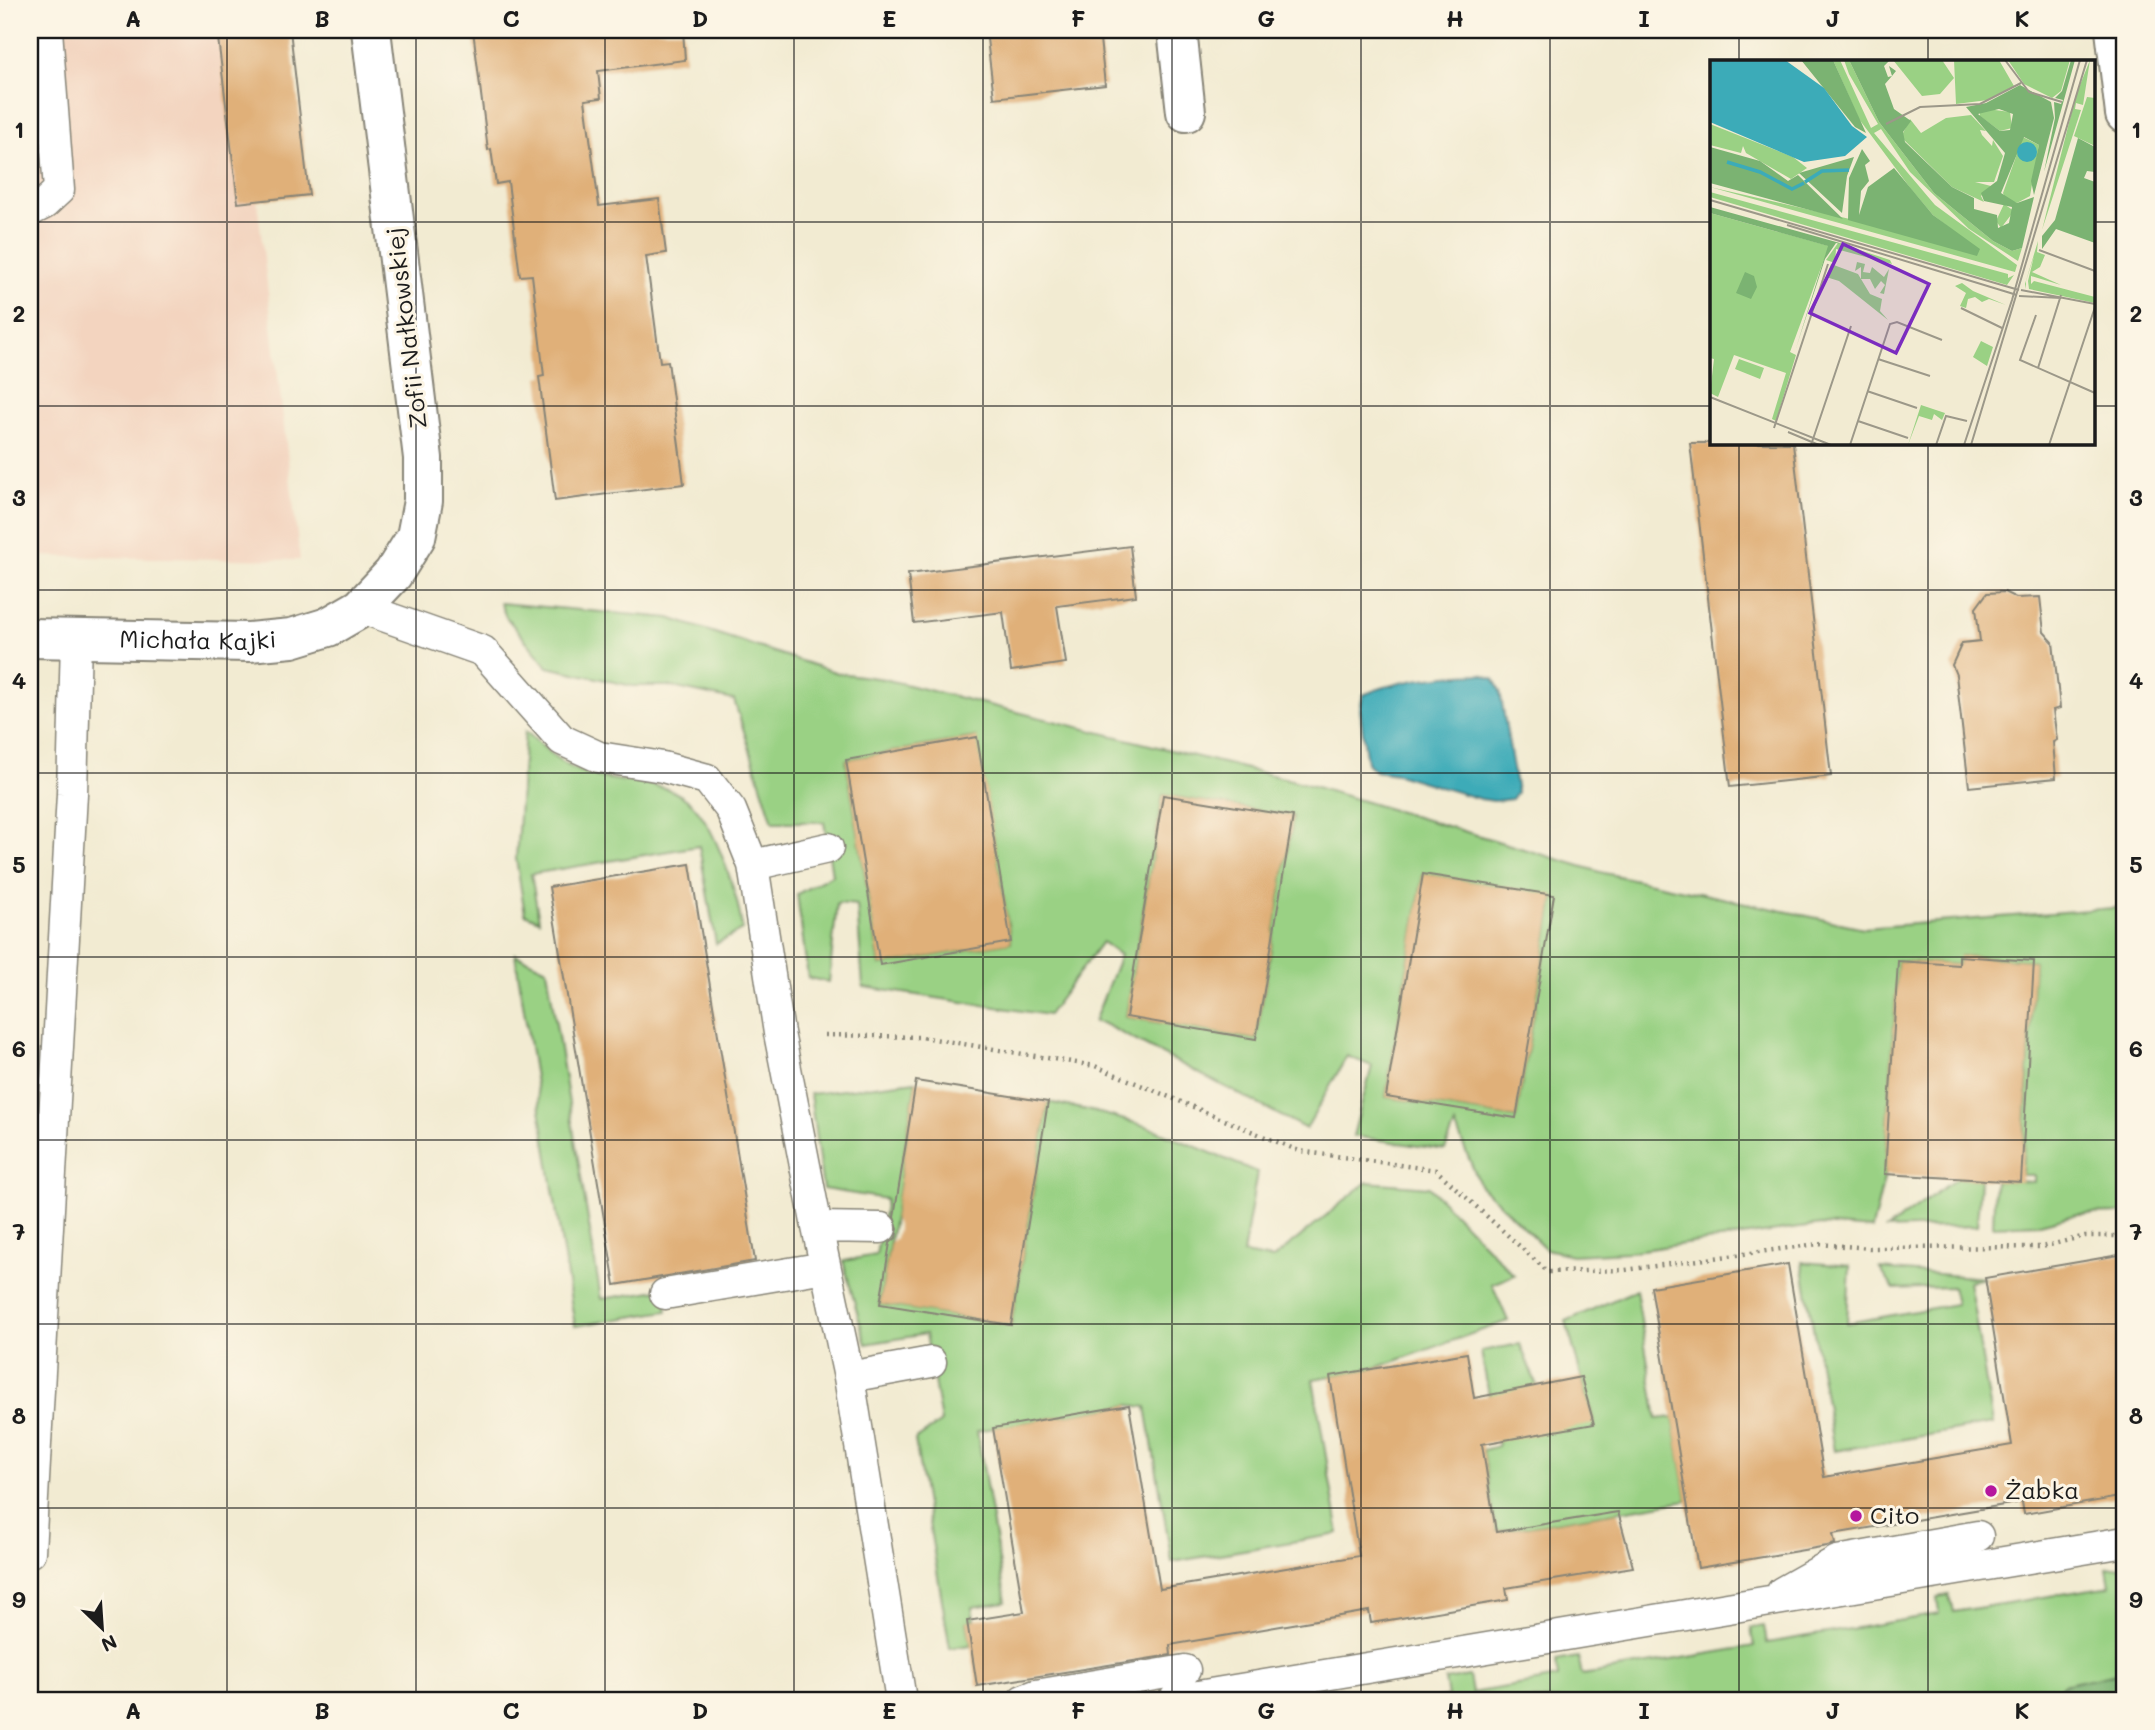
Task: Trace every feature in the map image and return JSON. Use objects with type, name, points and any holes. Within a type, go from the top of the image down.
[{"type":"street","name":"Zofii Nałkowskiej","points":[[361,608],[393,574],[416,537],[422,501],[423,458],[371,30]]},
{"type":"street","points":[[1177,30],[1186,112]]},
{"type":"street","points":[[2115,30],[2125,114]]},
{"type":"street","name":"Michała Kajki","points":[[30,638],[249,642],[292,638],[328,627],[361,608]]},
{"type":"lane","points":[[30,211],[44,204],[59,190],[47,30]]},
{"type":"lane","points":[[361,608],[483,651],[562,740],[599,757],[663,766],[707,779],[731,810],[753,865],[779,1033],[849,1377],[901,1700]]},
{"type":"lane","points":[[30,1552],[39,1242],[72,794],[76,639]]},
{"type":"lane","points":[[753,865],[828,848]]},
{"type":"lane","points":[[817,1227],[881,1228]]},
{"type":"lane","points":[[665,1294],[825,1267]]},
{"type":"lane","points":[[849,1377],[931,1362]]},
{"type":"lane","points":[[1761,1603],[1837,1561],[1978,1536]]},
{"type":"lane","points":[[1174,1700],[2125,1542]]},
{"type":"lane","points":[[1023,1700],[1036,1695],[1185,1670]]},
{"type":"path","points":[[779,1033],[922,1037],[1095,1066],[1300,1151],[1436,1170],[1548,1272],[1625,1270],[1818,1244],[1870,1248],[2042,1247],[2085,1236],[2125,1236]]},
{"type":"shaded area","points":[[30,30],[234,30],[300,560],[30,556]]},
{"type":"green space","points":[[500,603],[669,618],[838,673],[884,679],[1299,782],[1604,873],[1864,928],[2125,907],[2125,1213],[2078,1214],[2040,1224],[1993,1226],[1995,1180],[2034,1182],[2034,1175],[2022,1175],[2034,961],[1960,956],[1959,965],[1898,961],[1885,1174],[1872,1229],[1821,1225],[1627,1252],[1572,1255],[1546,1249],[1480,1185],[1455,1125],[1445,1150],[1353,1136],[1372,1066],[1347,1056],[1306,1129],[1102,1023],[1094,1022],[1120,955],[1102,942],[1048,1015],[863,987],[857,905],[837,903],[829,982],[808,978],[797,894],[832,875],[824,822],[773,822],[734,700],[668,686],[632,686],[548,667],[506,617]],"holes":[[[976,737],[1011,942],[880,965],[846,760]],[[1163,795],[1293,816],[1256,1039],[1126,1017]],[[1423,874],[1554,896],[1516,1118],[1386,1097]]]},
{"type":"green space","points":[[525,731],[556,758],[586,774],[660,787],[690,802],[717,843],[736,899],[742,930],[716,944],[699,846],[531,874],[539,920],[525,914],[516,859]]},
{"type":"green space","points":[[515,954],[547,969],[601,1299],[665,1289],[667,1311],[575,1326]]},
{"type":"green space","points":[[916,1081],[880,1304],[1011,1325],[1048,1102],[1146,1126],[1257,1172],[1243,1254],[1273,1259],[1367,1182],[1429,1187],[1514,1275],[1492,1284],[1508,1321],[1373,1369],[1313,1379],[1339,1534],[1172,1562],[1146,1407],[1129,1405],[977,1431],[1006,1602],[972,1607],[974,1620],[967,1622],[971,1645],[950,1648],[915,1440],[941,1422],[926,1334],[866,1344],[843,1261],[876,1255],[886,1199],[823,1189],[810,1094]]},
{"type":"green space","points":[[1957,1178],[1980,1179],[1977,1226],[1887,1229]]},
{"type":"green space","points":[[1802,1262],[1850,1266],[1847,1323],[1956,1304],[1952,1287],[1894,1289],[1880,1269],[1984,1278],[1969,1281],[1993,1424],[1834,1451]]},
{"type":"green space","points":[[1636,1290],[1657,1419],[1673,1417],[1687,1500],[1496,1532],[1483,1450],[1498,1446],[1481,1351],[1520,1344],[1537,1386],[1594,1423],[1566,1321]]},
{"type":"green space","points":[[2125,1566],[2125,1674],[2117,1673],[2064,1685],[2052,1700],[1431,1700],[1448,1697],[1445,1680],[1469,1676],[1472,1693],[1558,1678],[1556,1661],[1578,1657],[1582,1675],[1754,1646],[1751,1628],[1764,1626],[1767,1643],[1939,1614],[1937,1597],[1949,1595],[1953,1612],[2110,1586],[2107,1568]]},
{"type":"green space","points":[[2117,1673],[2125,1674],[2125,1700],[2052,1700],[2063,1685]]},
{"type":"water","points":[[1482,674],[1494,679],[1500,691],[1517,792],[1512,799],[1480,799],[1397,774],[1375,771],[1367,763],[1360,709],[1363,695],[1391,685],[1421,679]]},
{"type":"building","points":[[217,30],[290,30],[309,195],[238,203]]},
{"type":"building","points":[[473,30],[683,30],[685,60],[598,71],[601,98],[585,100],[599,206],[659,199],[666,253],[646,256],[660,362],[668,361],[684,484],[555,501],[539,377],[544,376],[532,275],[520,276],[508,182],[496,184],[491,149],[488,150]]},
{"type":"building","points":[[986,30],[1099,30],[1105,85],[994,98]]},
{"type":"building","points":[[1690,443],[1793,444],[1831,776],[1730,787]]},
{"type":"building","points":[[1130,546],[1136,596],[1057,606],[1066,663],[1011,671],[1003,612],[914,623],[908,574]]},
{"type":"building","points":[[2004,592],[2016,598],[2040,597],[2044,632],[2053,642],[2060,708],[2053,710],[2057,740],[2053,742],[2056,778],[1969,787],[1956,675],[1952,665],[1962,643],[1980,641],[1976,608],[1987,593]]},
{"type":"building","points":[[977,737],[1011,942],[880,965],[846,760]]},
{"type":"building","points":[[1163,795],[1293,816],[1256,1039],[1126,1017]]},
{"type":"building","points":[[690,864],[755,1261],[615,1285],[549,887]]},
{"type":"building","points":[[1423,874],[1554,895],[1516,1118],[1386,1097]]},
{"type":"building","points":[[1959,956],[2034,961],[2021,1182],[1885,1174],[1898,961],[1959,965]]},
{"type":"building","points":[[916,1081],[1048,1102],[1011,1325],[880,1304],[890,1243],[896,1238],[898,1229],[894,1217]]},
{"type":"building","points":[[2125,1254],[2125,1496],[2024,1514],[2022,1502],[1833,1534],[1835,1544],[1698,1568],[1651,1287],[1788,1264],[1824,1477],[2012,1445],[1985,1278]]},
{"type":"building","points":[[1467,1353],[1474,1398],[1581,1377],[1594,1424],[1482,1444],[1496,1532],[1618,1512],[1633,1567],[1506,1588],[1508,1600],[1371,1623],[1369,1611],[1170,1645],[1171,1655],[977,1686],[967,1621],[1024,1612],[993,1428],[1129,1405],[1160,1589],[1359,1556],[1330,1376]]},
{"type":"place","name":"Żabka","points":[[1991,1491]]},
{"type":"place","name":"Cito","points":[[1856,1516]]}]
